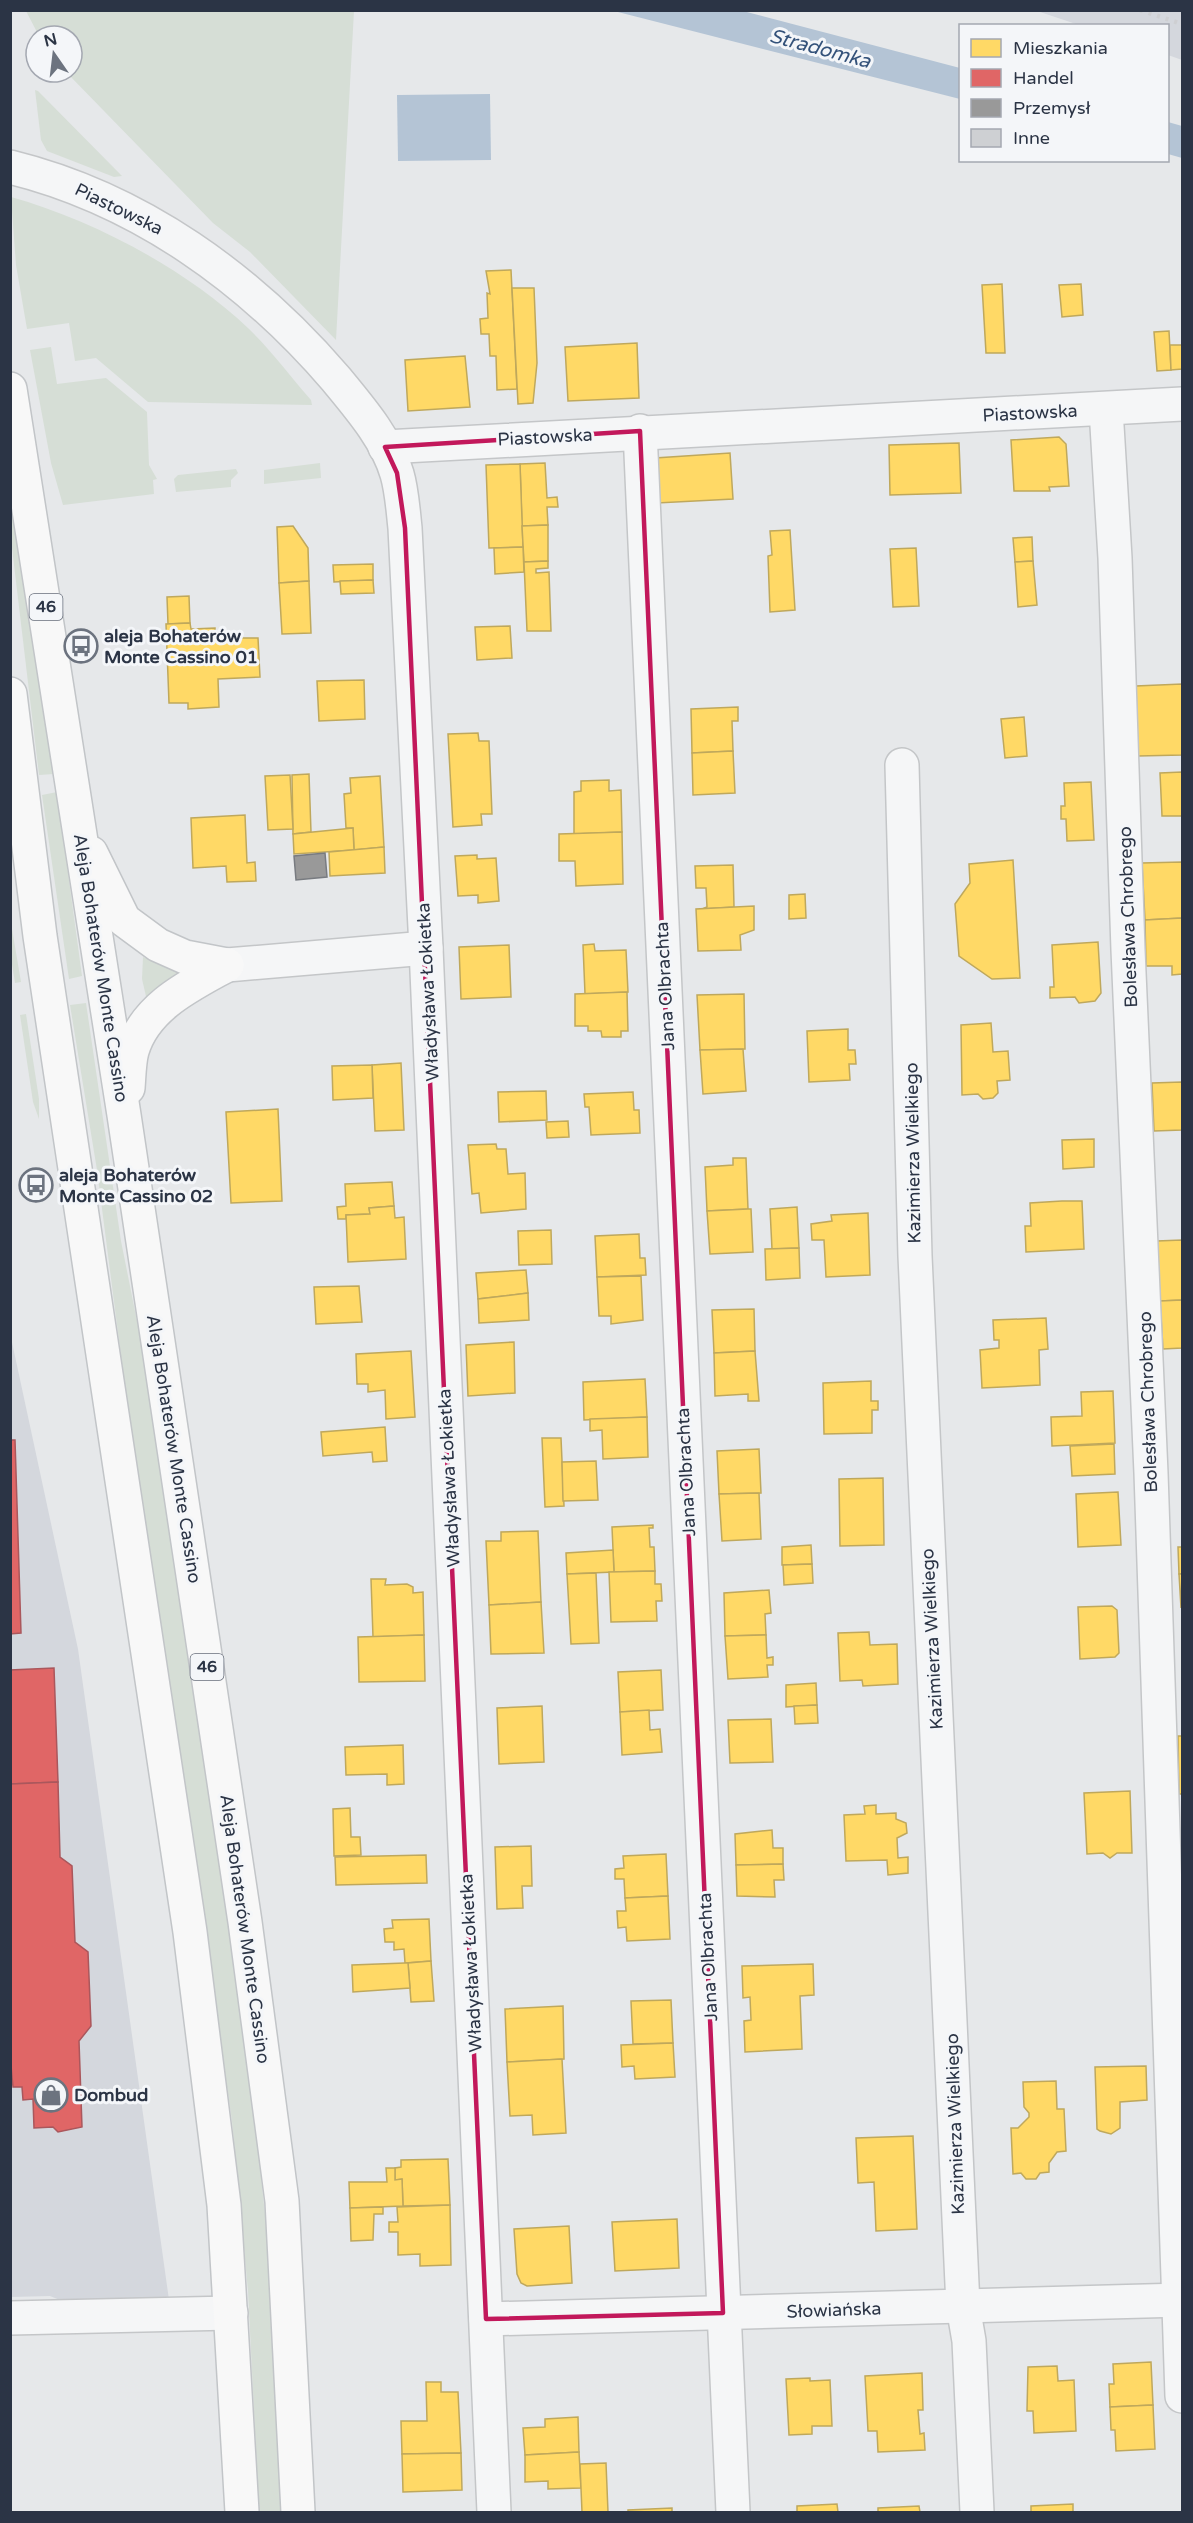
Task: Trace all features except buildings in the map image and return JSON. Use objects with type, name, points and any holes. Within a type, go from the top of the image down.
[{"type":"main road","name":"Aleja Bohaterów Monte Cassino","points":[[10,389],[53,650],[77,825],[124,1115],[245,1922],[282,2201],[298,2512]]},
{"type":"main road","points":[[10,694],[40,936],[190,1932],[224,2205],[242,2512]]},
{"type":"main road","points":[[77,825],[124,920],[158,945],[184,957],[227,965]]},
{"type":"main road","points":[[10,879],[40,936]]},
{"type":"main road","points":[[124,1115],[133,1049],[149,1021],[175,993],[227,965]]},
{"type":"street","name":"Piastowska","points":[[10,167],[64,183],[136,216],[188,245],[266,305],[319,360],[351,398],[385,447],[640,431],[1182,404]]},
{"type":"street","name":"Bolesława Chrobrego","points":[[1106,409],[1115,558],[1128,950],[1149,1413],[1173,2052],[1182,2396]]},
{"type":"street","name":"Jana Olbrachta","points":[[640,431],[733,2512]]},
{"type":"street","name":"Władysława Łokietka","points":[[385,447],[397,473],[405,528],[426,948],[494,2512]]},
{"type":"street","name":"Kazimierza Wielkiego","points":[[902,765],[916,1280],[963,2306],[969,2341],[977,2512]]},
{"type":"street","points":[[227,965],[426,948]]},
{"type":"street","name":"Słowiańska","points":[[486,2319],[1180,2300]]},
{"type":"street","points":[[10,2318],[231,2313]]},
{"type":"highlighted area","points":[[640,431],[723,2313],[486,2319],[405,528],[397,473],[385,447]]},
{"type":"shaded area","points":[[26,11],[354,11],[336,340],[250,252],[213,223],[78,84],[84,84],[84,24],[33,24]]},
{"type":"shaded area","points":[[1037,11],[1182,11],[1182,60],[1169,55],[1169,24],[1076,24]]},
{"type":"shaded area","points":[[35,90],[122,176],[114,177],[47,151],[41,140]]},
{"type":"shaded area","points":[[11,197],[106,233],[137,249],[196,286],[223,306],[256,336],[311,400],[312,405],[148,402],[96,358],[75,361],[69,323],[27,329],[16,265]]},
{"type":"shaded area","points":[[51,347],[57,384],[106,378],[147,412],[149,465],[157,479],[153,480],[154,494],[63,505],[51,463],[30,350]]},
{"type":"shaded area","points":[[320,463],[321,478],[264,484],[264,470]]},
{"type":"shaded area","points":[[236,469],[238,473],[231,480],[231,487],[176,492],[174,479],[178,475]]},
{"type":"shaded area","points":[[10,489],[54,774],[39,775],[12,548]]},
{"type":"shaded area","points":[[57,792],[82,976],[69,979],[42,795]]},
{"type":"shaded area","points":[[11,923],[21,982],[15,983],[11,958]]},
{"type":"shaded area","points":[[143,957],[186,975],[148,1005],[142,979]]},
{"type":"shaded area","points":[[86,1003],[121,1241],[138,1326],[246,2037],[269,2251],[282,2512],[259,2512],[248,2291],[232,2121],[128,1410],[97,1170],[70,1005]]},
{"type":"shaded area","points":[[26,1014],[39,1099],[39,1119],[33,1102],[20,1015]]},
{"type":"shaded area","points":[[10,1333],[78,1649],[169,2300],[67,2303],[50,2296],[11,2297]]},
{"type":"water","name":"Stradomka","points":[[614,11],[743,11],[959,68],[959,99]]},
{"type":"water","points":[[490,94],[491,160],[398,161],[397,95]]},
{"type":"water","points":[[1169,122],[1182,126],[1182,158],[1169,154]]},
{"type":"railway","points":[[1140,10],[1182,24]]},
{"type":"place","name":"aleja Bohaterów Monte Cassino 01","points":[[81,646]]},
{"type":"place","name":"aleja Bohaterów Monte Cassino 02","points":[[36,1185]]},
{"type":"place","name":"Dombud","points":[[51,2095]]}]
